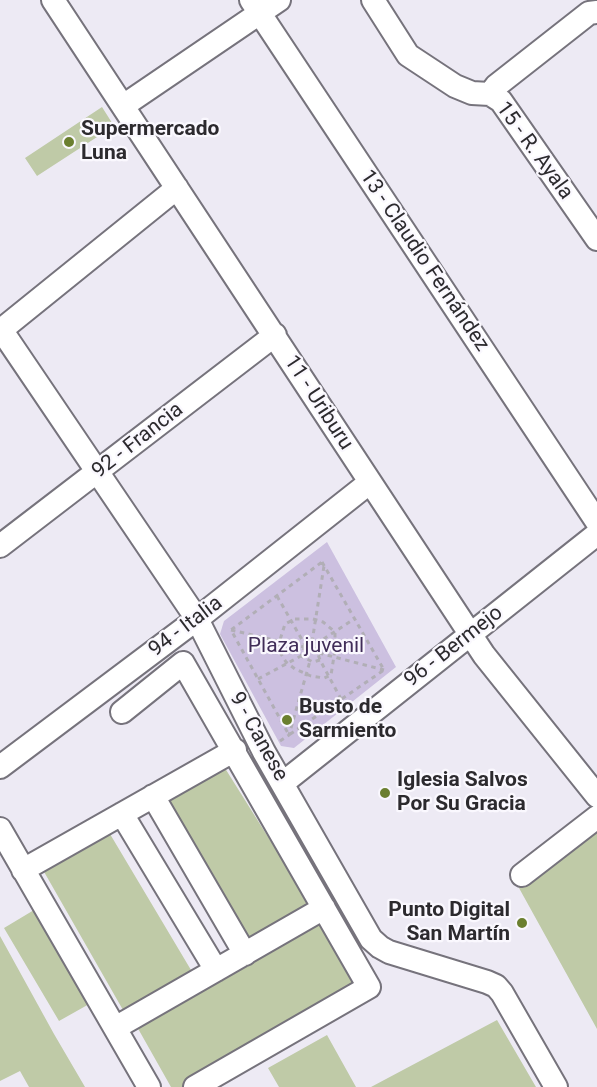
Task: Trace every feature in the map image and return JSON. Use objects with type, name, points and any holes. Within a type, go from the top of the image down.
[{"type":"street","name":"11 - Uriburu","points":[[53,0],[484,655],[597,796]]},
{"type":"street","points":[[123,106],[255,6],[279,0]]},
{"type":"street","points":[[373,0],[408,54],[455,86],[472,93],[490,94],[496,86],[589,13],[597,12]]},
{"type":"street","name":"13 - Claudio Fernández","points":[[255,6],[597,522]]},
{"type":"street","name":"15 - R. Ayala","points":[[490,94],[501,101],[597,239]]},
{"type":"street","points":[[0,330],[177,188]]},
{"type":"street","name":"9 - Canese","points":[[0,330],[197,619],[264,752],[371,939],[390,952],[496,986],[556,1087]]},
{"type":"street","name":"92 - Francia","points":[[0,546],[274,335]]},
{"type":"street","name":"94 - Italia","points":[[0,767],[197,619],[369,483]]},
{"type":"street","name":"96 - Bermejo","points":[[283,783],[597,534]]},
{"type":"street","points":[[122,712],[183,663],[369,987],[195,1087]]},
{"type":"street","points":[[23,870],[235,750]]},
{"type":"street","points":[[153,796],[245,954]]},
{"type":"street","points":[[122,814],[216,970]]},
{"type":"street","points":[[522,875],[597,817]]},
{"type":"street","points":[[0,829],[148,1087]]},
{"type":"street","points":[[115,1028],[324,908]]},
{"type":"path","points":[[231,630],[322,562],[324,564]]},
{"type":"path","points":[[324,564],[384,670]]},
{"type":"path","points":[[324,564],[313,644],[342,699]]},
{"type":"path","points":[[258,679],[301,656],[304,646],[277,596]]},
{"type":"path","points":[[295,619],[323,622],[335,632],[332,675],[324,678],[306,674],[287,663],[281,654],[279,641],[285,624],[295,619]]},
{"type":"path","points":[[231,630],[304,646],[313,644],[354,619]]},
{"type":"path","points":[[231,630],[289,735]]},
{"type":"path","points":[[319,652],[384,670]]},
{"type":"path","points":[[301,656],[310,661],[320,660]]},
{"type":"path","points":[[289,735],[310,661]]},
{"type":"path","points":[[264,752],[384,670]]},
{"type":"green space","name":"Plaza juvenil","points":[[327,542],[396,667],[294,748],[281,746],[220,634],[224,621]]},
{"type":"building","name":"Supermercado Luna","points":[[102,107],[114,126],[37,176],[25,158]]},
{"type":"building","points":[[223,765],[310,904],[248,940],[164,798]]},
{"type":"building","points":[[597,827],[597,1029],[519,888]]},
{"type":"building","points":[[110,834],[191,970],[123,1010],[43,870]]},
{"type":"building","points":[[34,910],[91,1003],[59,1021],[4,928]]},
{"type":"building","points":[[319,924],[356,987],[194,1087],[171,1087],[136,1025]]},
{"type":"building","points":[[0,936],[85,1087],[29,1087],[20,1071],[0,1081]]},
{"type":"building","points":[[497,1020],[536,1087],[371,1087]]},
{"type":"building","points":[[327,1035],[356,1087],[279,1087],[268,1068]]},
{"type":"place","name":"Supermercado Luna","points":[[69,142]]},
{"type":"place","name":"Busto de Sarmiento","points":[[287,720]]},
{"type":"place","name":"Iglesia Salvos Por Su Gracia","points":[[385,793]]},
{"type":"place","name":"Punto Digital San Martín","points":[[522,923]]}]
